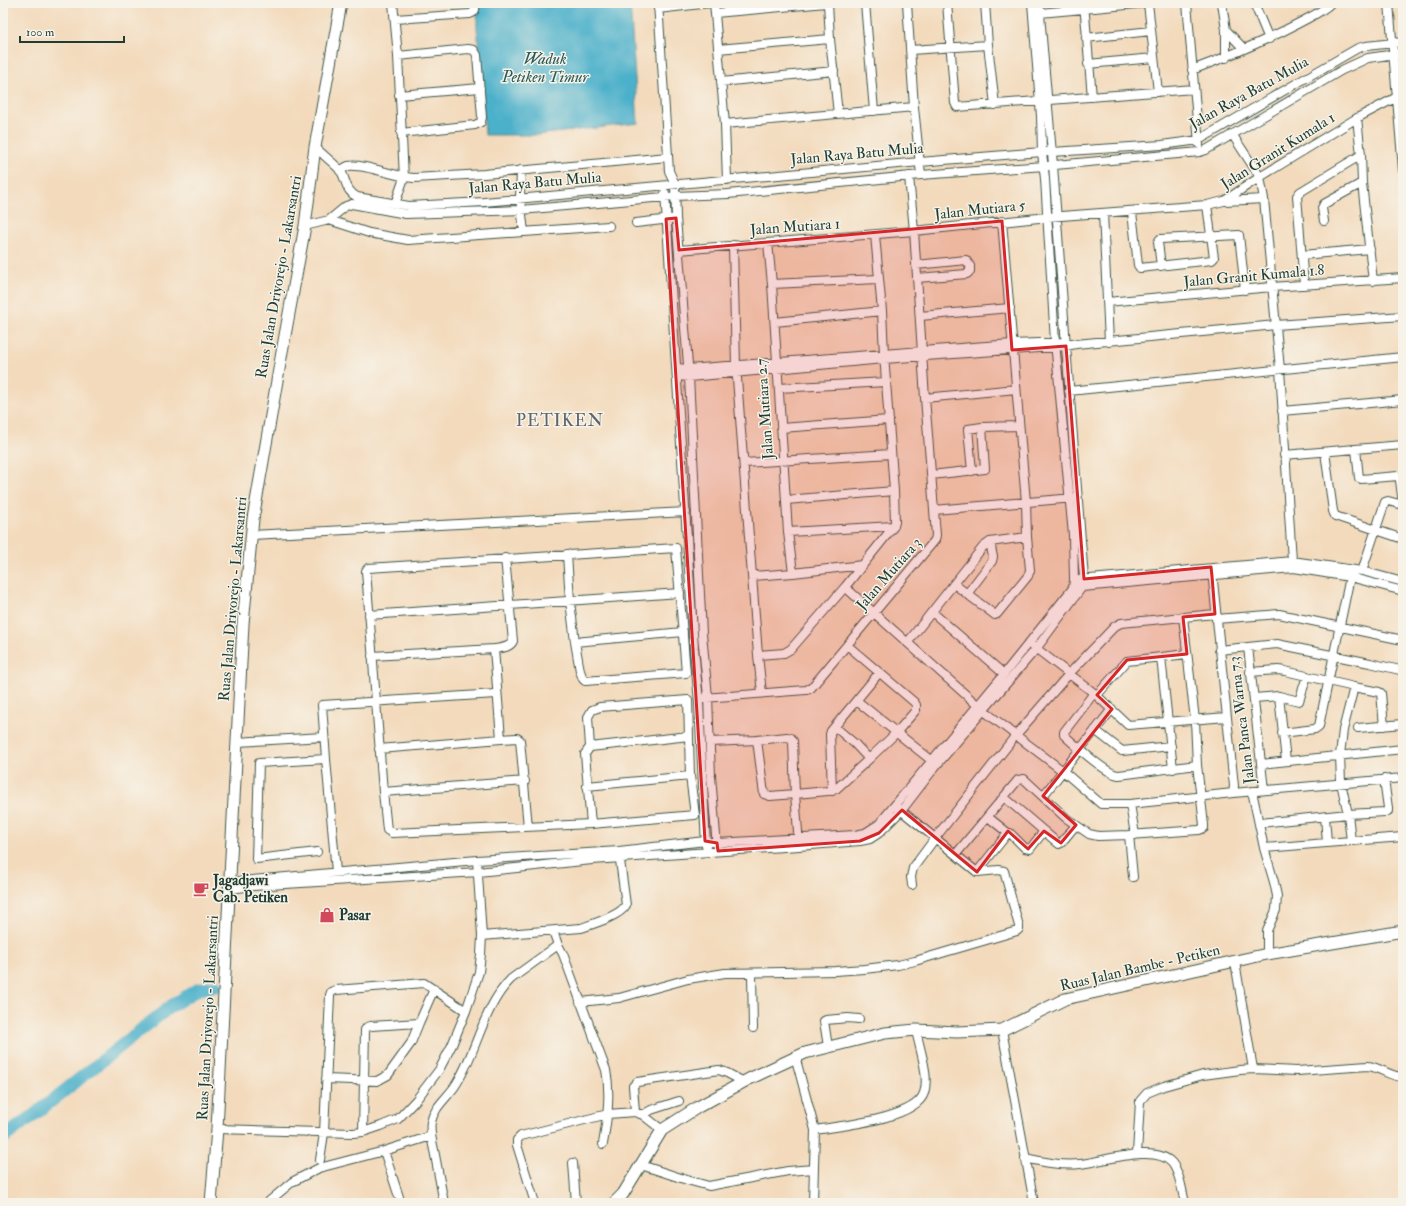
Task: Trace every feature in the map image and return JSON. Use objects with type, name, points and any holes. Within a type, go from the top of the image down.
[{"type":"main road","name":"Ruas Jalan Driyorejo - Lakarsantri","points":[[211,1203],[217,1129],[244,624],[252,535],[260,475],[305,226],[315,147],[340,3]]},
{"type":"main road","name":"Ruas Jalan Bambe - Petiken","points":[[614,1203],[623,1194],[662,1130],[698,1107],[795,1056],[885,1033],[916,1030],[957,1032],[1002,1030],[1065,999],[1267,954],[1403,931]]},
{"type":"street","points":[[393,3],[398,56],[404,178],[395,204]]},
{"type":"street","points":[[395,19],[470,14],[476,9],[475,3]]},
{"type":"street","points":[[710,3],[658,6],[669,171],[675,184],[676,218],[689,373],[702,634],[708,698],[711,776],[718,851]]},
{"type":"street","points":[[714,3],[725,124],[727,180]]},
{"type":"street","points":[[715,13],[827,3],[838,114]]},
{"type":"street","points":[[865,3],[874,111]]},
{"type":"street","points":[[907,3],[914,107],[921,175]]},
{"type":"street","points":[[947,3],[955,103],[959,108],[1194,89]]},
{"type":"street","points":[[985,3],[995,105]]},
{"type":"street","points":[[620,854],[707,852],[799,843],[865,833],[879,824],[981,708],[1036,649],[1083,583],[1055,345],[1048,217],[1032,3]]},
{"type":"street","points":[[981,708],[1004,674],[1074,584],[1074,498],[1069,391],[1040,3]]},
{"type":"street","points":[[1040,13],[1084,6],[1148,3],[1158,92]]},
{"type":"street","points":[[1187,3],[1200,152]]},
{"type":"street","points":[[1222,3],[1226,30],[1226,58]]},
{"type":"street","points":[[1254,3],[1270,39]]},
{"type":"street","points":[[1192,70],[1226,58],[1270,39],[1322,10],[1331,3]]},
{"type":"street","points":[[1389,3],[1397,97],[1400,107],[1403,170]]},
{"type":"street","points":[[1084,6],[1092,97]]},
{"type":"street","points":[[1226,30],[1244,49]]},
{"type":"street","points":[[1086,38],[1151,31]]},
{"type":"street","points":[[718,49],[830,39]]},
{"type":"street","name":"Jalan Raya Batu Mulia","points":[[315,147],[340,171],[346,187],[351,194],[357,197],[409,206],[484,202],[1042,152],[1162,145],[1199,140],[1358,48],[1392,42],[1403,42]]},
{"type":"street","points":[[910,50],[988,45]]},
{"type":"street","points":[[398,56],[468,49],[474,50],[477,56],[482,117],[479,124],[401,133]]},
{"type":"street","points":[[305,226],[329,220],[346,206],[352,204],[406,214],[521,210],[675,196],[728,194],[909,176],[1200,152],[1342,70],[1368,58],[1403,54]]},
{"type":"street","points":[[1088,64],[1154,58]]},
{"type":"street","points":[[721,82],[834,71]]},
{"type":"street","points":[[400,95],[480,88]]},
{"type":"street","name":"Jalan Granit Kumala 1","points":[[1048,217],[1132,212],[1224,202],[1260,177],[1357,118],[1397,97]]},
{"type":"street","points":[[725,124],[914,107]]},
{"type":"street","points":[[1357,118],[1362,184],[1373,281]]},
{"type":"street","points":[[1232,134],[1260,177],[1264,199],[1280,369],[1284,455],[1293,564]]},
{"type":"street","points":[[1304,285],[1297,199],[1298,194],[1361,155]]},
{"type":"street","points":[[340,171],[345,167],[357,166],[404,178],[484,174],[668,157]]},
{"type":"street","points":[[521,170],[520,198],[524,232]]},
{"type":"street","points":[[669,171],[664,186],[699,699],[707,852]]},
{"type":"street","name":"Jalan Mutiara 3","points":[[699,699],[809,689],[813,687],[873,613],[936,540],[909,176]]},
{"type":"street","points":[[1324,221],[1322,208],[1324,204],[1362,184]]},
{"type":"street","points":[[1224,202],[1264,199]]},
{"type":"street","points":[[1132,212],[1138,267],[1161,266],[1212,260],[1214,258],[1207,205]]},
{"type":"street","points":[[1103,213],[1109,342]]},
{"type":"street","name":"Jalan Mutiara 5","points":[[914,231],[1048,217]]},
{"type":"street","points":[[636,223],[676,218]]},
{"type":"street","points":[[329,220],[368,233],[408,240],[609,226]]},
{"type":"street","points":[[954,584],[991,614],[995,615],[1028,576],[1030,563],[1026,536],[1026,502],[1002,221]]},
{"type":"street","name":"Jalan Mutiara 1","points":[[679,250],[914,231]]},
{"type":"street","points":[[758,655],[784,653],[789,651],[845,587],[896,522],[890,454],[882,310],[875,235]]},
{"type":"street","points":[[1161,266],[1158,242],[1160,239],[1240,236],[1245,290]]},
{"type":"street","name":"Jalan Mutiara 2.7","points":[[768,243],[775,322],[782,461],[793,573]]},
{"type":"street","points":[[733,245],[737,369],[762,693]]},
{"type":"street","points":[[1302,255],[1370,249]]},
{"type":"street","points":[[916,265],[966,260],[970,266],[970,271],[967,274],[917,278]]},
{"type":"street","name":"Jalan Granit Kumala 1.8","points":[[1107,302],[1272,287],[1403,278]]},
{"type":"street","points":[[772,284],[878,279]]},
{"type":"street","points":[[920,316],[1010,308]]},
{"type":"street","points":[[775,322],[882,310]]},
{"type":"street","points":[[677,372],[689,373],[922,353],[1109,342],[1276,325],[1403,316]]},
{"type":"street","points":[[1069,391],[1403,357]]},
{"type":"street","points":[[779,388],[886,382]]},
{"type":"street","points":[[925,398],[1016,389]]},
{"type":"street","points":[[1282,410],[1403,400]]},
{"type":"street","points":[[781,428],[889,420]]},
{"type":"street","points":[[972,471],[968,429],[1019,426]]},
{"type":"street","points":[[931,475],[986,469],[982,427]]},
{"type":"street","points":[[1284,455],[1403,445]]},
{"type":"street","points":[[1356,449],[1360,478],[1398,476],[1400,480],[1403,505],[1386,501],[1362,571]]},
{"type":"street","points":[[1325,452],[1334,515],[1341,519],[1403,539]]},
{"type":"street","points":[[744,463],[890,454]]},
{"type":"street","points":[[786,500],[894,492]]},
{"type":"street","points":[[934,510],[1074,498]]},
{"type":"street","points":[[252,535],[686,512]]},
{"type":"street","points":[[788,532],[894,526]]},
{"type":"street","points":[[908,642],[979,552],[990,542],[1026,536]]},
{"type":"street","points":[[967,594],[992,560],[993,557],[990,542]]},
{"type":"street","points":[[566,554],[575,642],[580,671],[585,681],[686,673],[676,548],[566,554],[368,568],[366,571],[382,792],[387,830],[392,833],[591,824],[695,815],[690,776],[688,700],[600,707],[592,710],[588,717],[590,747],[585,754],[591,824]]},
{"type":"street","points":[[372,656],[494,649],[508,647],[511,645],[513,641],[505,558]]},
{"type":"street","points":[[1083,583],[1212,576],[1293,564]]},
{"type":"street","points":[[1074,584],[1211,567],[1293,564],[1351,573],[1403,591]]},
{"type":"street","points":[[753,576],[863,565]]},
{"type":"street","points":[[1211,567],[1234,786],[1233,793]]},
{"type":"street","points":[[1351,573],[1362,571],[1403,582]]},
{"type":"street","points":[[1282,733],[1315,729],[1318,727],[1351,573]]},
{"type":"street","points":[[845,587],[981,708],[1063,771],[1101,804],[1130,804],[1252,791],[1403,778]]},
{"type":"street","points":[[369,615],[680,593]]},
{"type":"street","points":[[932,612],[1004,674]]},
{"type":"street","points":[[912,885],[911,877],[913,868],[1016,735],[1069,674],[1118,624],[1183,617],[1279,614],[1403,640]]},
{"type":"street","points":[[956,854],[1021,779],[1024,779],[1076,825],[1089,834],[1132,835],[1202,829],[1204,825],[1197,765],[1195,720],[1183,617]]},
{"type":"street","points":[[575,642],[683,632]]},
{"type":"street","points":[[1029,643],[1096,694],[1128,725],[1226,717]]},
{"type":"street","points":[[1219,650],[1277,644],[1370,663],[1403,672]]},
{"type":"street","points":[[757,740],[763,793],[770,796],[832,791],[842,785],[896,733],[916,710],[916,706],[847,645]]},
{"type":"street","name":"Jalan Panca Warna 7.3","points":[[1248,647],[1264,790]]},
{"type":"street","points":[[494,649],[496,694],[501,739]]},
{"type":"street","points":[[1187,654],[1127,661],[1096,694],[1064,732],[1064,735],[1080,750],[1115,775],[1197,765]]},
{"type":"street","points":[[1161,656],[1174,769]]},
{"type":"street","points":[[1250,672],[1278,670],[1354,688],[1379,692],[1381,693],[1384,726]]},
{"type":"street","points":[[832,791],[831,731],[879,673]]},
{"type":"street","points":[[1254,698],[1279,696],[1299,701],[1307,676]]},
{"type":"street","points":[[1351,841],[1348,814],[1341,783],[1340,755],[1343,730],[1354,688]]},
{"type":"street","points":[[336,872],[322,705],[496,694]]},
{"type":"street","points":[[1279,696],[1286,761]]},
{"type":"street","points":[[857,701],[933,764]]},
{"type":"street","points":[[1043,796],[1112,709]]},
{"type":"street","points":[[1358,728],[1403,724]]},
{"type":"street","points":[[835,727],[870,759]]},
{"type":"street","points":[[1095,730],[1122,751],[1171,746]]},
{"type":"street","points":[[237,742],[324,736]]},
{"type":"street","points":[[590,747],[689,736]]},
{"type":"street","points":[[379,749],[517,738],[520,740],[525,781],[528,827]]},
{"type":"street","points":[[710,742],[791,738],[793,742],[799,843]]},
{"type":"street","points":[[1262,764],[1403,749]]},
{"type":"street","points":[[317,852],[256,859],[259,763],[326,759]]},
{"type":"street","points":[[230,885],[253,886],[478,872],[620,854],[706,841],[717,843],[799,843],[860,841],[870,839],[879,833],[902,810],[933,764]]},
{"type":"street","points":[[587,786],[690,776]]},
{"type":"street","points":[[1260,823],[1388,811],[1384,779]]},
{"type":"street","points":[[382,792],[525,781]]},
{"type":"street","points":[[1252,791],[1260,823],[1264,848],[1277,896],[1276,910],[1267,931],[1267,954]]},
{"type":"street","points":[[1004,797],[1059,844],[1076,825]]},
{"type":"street","points":[[1130,804],[1133,877]]},
{"type":"street","points":[[580,1002],[619,998],[688,979],[725,974],[842,970],[898,965],[1017,931],[1019,926],[1004,871],[977,872],[895,805]]},
{"type":"street","points":[[988,817],[1028,849],[1044,831]]},
{"type":"street","points":[[1325,817],[1327,842]]},
{"type":"street","points":[[977,872],[1008,833]]},
{"type":"street","points":[[1264,848],[1403,837]]},
{"type":"street","points":[[482,936],[581,928],[622,910],[626,905],[620,854]]},
{"type":"street","points":[[230,885],[336,872],[477,860],[592,857]]},
{"type":"street","points":[[217,1129],[348,1134],[363,1132],[398,1119],[416,1100],[439,1070],[452,1045],[466,1011],[479,972],[482,954],[482,936],[477,860]]},
{"type":"street","points":[[554,930],[558,945],[563,954],[608,1078],[608,1114],[603,1144]]},
{"type":"street","points":[[444,1203],[431,1136],[431,1123],[437,1108],[454,1086],[467,1065],[480,1031],[499,995],[511,979],[558,945]]},
{"type":"street","points":[[1235,962],[1253,1069]]},
{"type":"street","points":[[752,973],[753,1028]]},
{"type":"street","points":[[320,1160],[324,1133],[331,992],[336,990],[419,983],[427,984],[466,1011]]},
{"type":"street","points":[[326,1079],[377,1081],[388,1075],[411,1043],[434,989]]},
{"type":"street","points":[[828,1047],[824,1021],[848,1018],[859,1019]]},
{"type":"street","points":[[363,1132],[364,1032],[366,1028],[371,1026],[419,1023]]},
{"type":"street","points":[[815,1130],[879,1119],[896,1114],[920,1099],[924,1094],[926,1083],[916,1030]]},
{"type":"street","points":[[1002,1030],[1034,1203]]},
{"type":"street","points":[[795,1056],[815,1130],[813,1203]]},
{"type":"street","points":[[1137,1154],[1140,1101],[1148,1093],[1164,1086],[1203,1075],[1253,1069],[1297,1071],[1372,1066],[1395,1076],[1403,1077]]},
{"type":"street","points":[[635,1112],[633,1086],[637,1082],[719,1070],[744,1082]]},
{"type":"street","points":[[643,1115],[651,1110],[678,1101]]},
{"type":"street","points":[[535,1203],[517,1145],[517,1140],[519,1138],[608,1114],[635,1112],[643,1115],[662,1130]]},
{"type":"street","points":[[267,1203],[292,1182],[319,1168],[384,1151],[431,1136]]},
{"type":"street","points":[[384,1151],[399,1197]]},
{"type":"street","points":[[1025,1158],[1054,1164],[1080,1164],[1137,1154],[1161,1156],[1171,1161],[1176,1171],[1185,1203]]},
{"type":"street","points":[[573,1163],[576,1203]]},
{"type":"street","points":[[641,1165],[709,1186],[788,1171],[814,1169]]},
{"type":"highlighted area","points":[[676,218],[679,250],[1002,221],[1012,350],[1066,346],[1084,579],[1211,567],[1212,576],[1215,614],[1183,617],[1187,654],[1127,660],[1097,695],[1112,709],[1043,796],[1076,825],[1061,843],[1044,831],[1028,849],[1008,831],[977,872],[902,810],[879,833],[860,841],[718,851],[717,843],[705,841],[666,219]]},
{"type":"water","name":"Waduk Petiken Timur","points":[[477,3],[630,3],[638,123],[537,135],[485,135],[477,27]]},
{"type":"waterway","points":[[3,1138],[171,1006],[198,989],[216,986]]},
{"type":"place","name":"Jagadjawi Cab. Petiken","points":[[201,889]]},
{"type":"place","name":"Pasar","points":[[327,915]]},
{"type":"district","name":"PETIKEN","points":[[560,420]]}]
